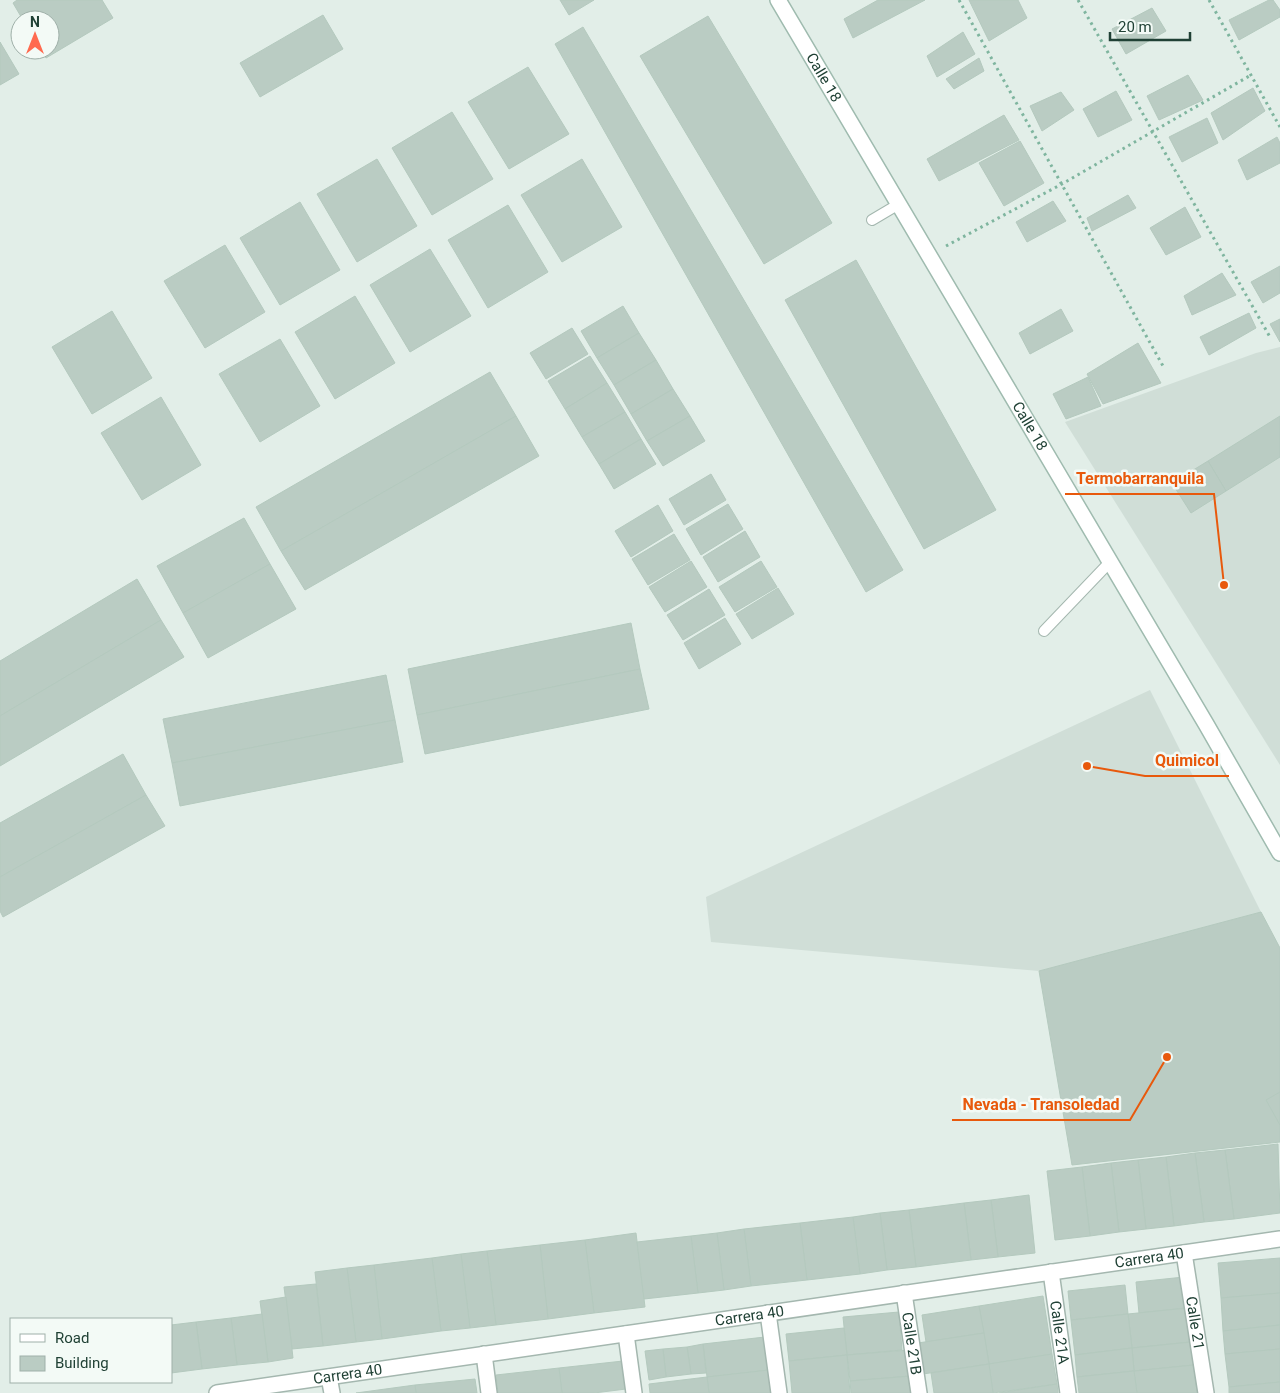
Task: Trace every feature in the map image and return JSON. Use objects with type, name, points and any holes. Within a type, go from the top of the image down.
[{"type":"street","name":"Calle 18","points":[[778,0],[1109,563],[1202,717],[1280,853]]},
{"type":"street","name":"Carrera 40","points":[[217,1393],[1280,1239]]},
{"type":"street","name":"Calle 21","points":[[1184,1253],[1206,1393]]},
{"type":"street","name":"Calle 21A","points":[[1051,1272],[1068,1393]]},
{"type":"street","name":"Calle 21B","points":[[904,1294],[919,1393]]},
{"type":"street","points":[[768,1313],[779,1393]]},
{"type":"street","points":[[626,1334],[634,1393]]},
{"type":"street","points":[[484,1354],[489,1393]]},
{"type":"street","points":[[329,1377],[332,1393]]},
{"type":"lane","points":[[872,220],[898,204]]},
{"type":"lane","points":[[1044,631],[1109,563]]},
{"type":"path","points":[[959,0],[1163,366]]},
{"type":"path","points":[[1078,0],[1270,337]]},
{"type":"path","points":[[1209,0],[1280,127]]},
{"type":"path","points":[[960,239],[1062,184],[1251,76]]},
{"type":"shaded area","points":[[1280,347],[1280,765],[1065,422],[1256,353]]},
{"type":"shaded area","points":[[1150,690],[1261,912],[1039,971],[711,942],[706,897]]},
{"type":"building","points":[[17,0],[102,0],[113,18],[60,50],[60,10],[17,10],[13,3]]},
{"type":"building","points":[[560,0],[594,0],[569,15]]},
{"type":"building","points":[[878,0],[925,0],[853,38],[844,19]]},
{"type":"building","points":[[969,0],[1018,0],[1027,18],[989,41]]},
{"type":"building","points":[[1269,0],[1273,0],[1280,10],[1280,17],[1239,40],[1229,20]]},
{"type":"building","points":[[1152,8],[1166,31],[1126,54],[1112,29]]},
{"type":"building","points":[[323,15],[343,49],[260,97],[240,63]]},
{"type":"building","points":[[708,16],[832,223],[764,264],[640,56]]},
{"type":"building","points":[[583,27],[903,570],[866,592],[555,44]]},
{"type":"building","points":[[963,32],[975,54],[937,77],[927,56]]},
{"type":"building","points":[[0,42],[19,74],[0,85]]},
{"type":"building","points":[[979,58],[984,71],[954,89],[946,79]]},
{"type":"building","points":[[528,67],[569,134],[509,169],[468,102]]},
{"type":"building","points":[[1188,75],[1203,100],[1159,120],[1147,96]]},
{"type":"building","points":[[1253,88],[1265,111],[1223,140],[1211,113]]},
{"type":"building","points":[[1116,91],[1132,120],[1098,137],[1083,109]]},
{"type":"building","points":[[1061,92],[1074,110],[1042,131],[1030,106]]},
{"type":"building","points":[[452,112],[493,179],[432,215],[392,148]]},
{"type":"building","points":[[1004,115],[1019,140],[939,181],[927,159]]},
{"type":"building","points":[[1207,118],[1218,143],[1182,162],[1169,137]]},
{"type":"building","points":[[1277,137],[1280,143],[1280,163],[1247,180],[1238,160]]},
{"type":"building","points":[[1020,141],[1044,183],[1004,206],[979,163]]},
{"type":"building","points":[[377,159],[417,226],[357,262],[317,194]]},
{"type":"building","points":[[582,159],[622,227],[562,262],[521,195]]},
{"type":"building","points":[[1128,195],[1136,208],[1092,231],[1087,218]]},
{"type":"building","points":[[1053,201],[1066,221],[1027,242],[1016,222]]},
{"type":"building","points":[[300,202],[340,270],[280,305],[240,238]]},
{"type":"building","points":[[508,205],[548,272],[488,308],[448,240]]},
{"type":"building","points":[[1185,207],[1201,237],[1166,255],[1150,228]]},
{"type":"building","points":[[225,245],[265,312],[205,348],[164,281]]},
{"type":"building","points":[[430,249],[471,316],[410,352],[370,285]]},
{"type":"building","points":[[856,260],[996,510],[924,549],[785,300]]},
{"type":"building","points":[[1280,266],[1280,293],[1263,303],[1251,282]]},
{"type":"building","points":[[1222,273],[1236,295],[1192,315],[1184,296]]},
{"type":"building","points":[[355,296],[395,363],[335,399],[295,332]]},
{"type":"building","points":[[623,306],[639,333],[597,358],[581,331]]},
{"type":"building","points":[[1061,309],[1073,331],[1030,354],[1019,333]]},
{"type":"building","points":[[112,311],[152,378],[92,414],[52,347]]},
{"type":"building","points":[[1249,313],[1256,328],[1209,355],[1200,337]]},
{"type":"building","points":[[1280,319],[1280,342],[1270,324]]},
{"type":"building","points":[[572,328],[588,354],[546,379],[530,353]]},
{"type":"building","points":[[639,333],[656,360],[614,385],[597,358]]},
{"type":"building","points":[[280,339],[320,406],[260,442],[219,374]]},
{"type":"building","points":[[1138,343],[1161,383],[1103,404],[1087,374]]},
{"type":"building","points":[[590,356],[607,383],[565,409],[548,381]]},
{"type":"building","points":[[656,360],[673,389],[631,414],[614,385]]},
{"type":"building","points":[[490,372],[516,416],[281,551],[256,507]]},
{"type":"building","points":[[1088,377],[1101,406],[1066,419],[1053,394]]},
{"type":"building","points":[[607,383],[625,412],[582,437],[565,409]]},
{"type":"building","points":[[673,389],[690,416],[647,441],[631,414]]},
{"type":"building","points":[[161,397],[201,465],[142,500],[101,433]]},
{"type":"building","points":[[625,412],[641,439],[599,464],[582,437]]},
{"type":"building","points":[[516,416],[539,456],[305,590],[281,551]]},
{"type":"building","points":[[690,416],[705,441],[663,466],[647,441]]},
{"type":"building","points":[[1280,416],[1280,457],[1226,491],[1208,461]]},
{"type":"building","points":[[641,439],[656,464],[614,489],[599,464]]},
{"type":"building","points":[[1208,461],[1226,491],[1191,513],[1172,483]]},
{"type":"building","points":[[711,474],[726,500],[684,525],[669,499]]},
{"type":"building","points":[[728,504],[743,529],[701,555],[686,529]]},
{"type":"building","points":[[658,505],[673,531],[631,557],[615,531]]},
{"type":"building","points":[[244,518],[270,564],[183,613],[157,566]]},
{"type":"building","points":[[745,531],[760,557],[718,582],[703,557]]},
{"type":"building","points":[[674,534],[690,560],[648,585],[632,559]]},
{"type":"building","points":[[691,561],[707,587],[665,612],[649,587]]},
{"type":"building","points":[[761,561],[777,587],[735,612],[719,587]]},
{"type":"building","points":[[270,564],[296,609],[208,658],[183,613]]},
{"type":"building","points":[[137,579],[161,620],[0,716],[0,661]]},
{"type":"building","points":[[778,588],[794,614],[752,639],[736,614]]},
{"type":"building","points":[[709,589],[725,615],[683,640],[667,615]]},
{"type":"building","points":[[725,618],[741,644],[699,669],[684,643]]},
{"type":"building","points":[[161,620],[184,657],[0,766],[0,716]]},
{"type":"building","points":[[631,623],[640,669],[417,715],[408,669]]},
{"type":"building","points":[[640,669],[649,709],[425,754],[417,715]]},
{"type":"building","points":[[386,675],[395,720],[172,763],[163,719]]},
{"type":"building","points":[[395,720],[403,762],[180,806],[172,763]]},
{"type":"building","points":[[123,754],[146,795],[0,877],[0,823]]},
{"type":"building","points":[[146,795],[165,826],[3,917],[0,911],[0,877]]},
{"type":"building","points":[[1261,912],[1280,948],[1280,1142],[1072,1165],[1039,971]]},
{"type":"building","points":[[1280,1092],[1280,1125],[1266,1100]]},
{"type":"building","points":[[1278,1144],[1280,1213],[1234,1219],[1225,1150]]},
{"type":"building","points":[[1225,1150],[1234,1219],[1204,1222],[1195,1153]]},
{"type":"building","points":[[1195,1153],[1204,1222],[1174,1226],[1166,1157]]},
{"type":"building","points":[[1166,1157],[1174,1226],[1146,1229],[1138,1160]]},
{"type":"building","points":[[1138,1160],[1146,1229],[1119,1232],[1111,1163]]},
{"type":"building","points":[[1111,1163],[1119,1232],[1090,1236],[1082,1167]]},
{"type":"building","points":[[1082,1167],[1090,1236],[1055,1240],[1047,1171]]},
{"type":"building","points":[[1029,1195],[1035,1253],[998,1257],[991,1200]]},
{"type":"building","points":[[991,1200],[998,1257],[971,1260],[964,1203]]},
{"type":"building","points":[[964,1203],[971,1260],[916,1267],[909,1210]]},
{"type":"building","points":[[909,1210],[916,1267],[887,1270],[880,1213]]},
{"type":"building","points":[[880,1213],[887,1270],[860,1274],[853,1217]]},
{"type":"building","points":[[853,1217],[860,1274],[807,1280],[800,1223]]},
{"type":"building","points":[[800,1223],[807,1280],[751,1286],[744,1229]]},
{"type":"building","points":[[744,1229],[751,1286],[724,1290],[717,1233]]},
{"type":"building","points":[[636,1233],[645,1307],[594,1313],[585,1240]]},
{"type":"building","points":[[717,1233],[724,1290],[698,1293],[691,1236]]},
{"type":"building","points":[[691,1236],[698,1293],[644,1299],[637,1242]]},
{"type":"building","points":[[585,1240],[594,1313],[548,1319],[540,1245]]},
{"type":"building","points":[[540,1245],[548,1319],[496,1325],[487,1251]]},
{"type":"building","points":[[487,1251],[496,1325],[470,1328],[461,1254]]},
{"type":"building","points":[[461,1254],[470,1328],[441,1331],[432,1258]]},
{"type":"building","points":[[432,1258],[441,1331],[382,1339],[374,1265]]},
{"type":"building","points":[[1280,1258],[1280,1293],[1221,1298],[1218,1263]]},
{"type":"building","points":[[374,1265],[382,1339],[356,1342],[347,1268]]},
{"type":"building","points":[[347,1268],[356,1342],[323,1346],[315,1272]]},
{"type":"building","points":[[1184,1277],[1187,1308],[1139,1313],[1136,1282]]},
{"type":"building","points":[[316,1284],[323,1346],[292,1349],[284,1287]]},
{"type":"building","points":[[1125,1285],[1128,1314],[1071,1320],[1068,1291]]},
{"type":"building","points":[[1280,1293],[1280,1325],[1223,1331],[1221,1298]]},
{"type":"building","points":[[1043,1296],[1052,1354],[989,1364],[979,1306]]},
{"type":"building","points":[[286,1297],[293,1358],[268,1362],[260,1301]]},
{"type":"building","points":[[979,1306],[984,1333],[926,1342],[922,1315]]},
{"type":"building","points":[[1187,1308],[1191,1342],[1132,1348],[1128,1314]]},
{"type":"building","points":[[899,1312],[902,1350],[847,1355],[843,1317]]},
{"type":"building","points":[[262,1314],[268,1362],[237,1365],[231,1318]]},
{"type":"building","points":[[1128,1314],[1132,1348],[1075,1355],[1071,1320]]},
{"type":"building","points":[[231,1318],[237,1365],[202,1369],[196,1322]]},
{"type":"building","points":[[196,1322],[202,1369],[172,1373],[172,1325]]},
{"type":"building","points":[[1280,1325],[1280,1349],[1225,1354],[1223,1331]]},
{"type":"building","points":[[844,1328],[847,1355],[789,1361],[786,1334]]},
{"type":"building","points":[[984,1333],[989,1364],[923,1374],[918,1343]]},
{"type":"building","points":[[765,1337],[769,1370],[707,1377],[703,1344]]},
{"type":"building","points":[[1191,1342],[1194,1365],[1134,1371],[1132,1348]]},
{"type":"building","points":[[703,1344],[706,1373],[691,1374],[687,1347]]},
{"type":"building","points":[[687,1347],[691,1374],[666,1377],[663,1349]]},
{"type":"building","points":[[1132,1348],[1134,1371],[1077,1377],[1075,1355]]},
{"type":"building","points":[[663,1349],[666,1377],[649,1380],[645,1351]]},
{"type":"building","points":[[1280,1349],[1280,1382],[1229,1387],[1225,1354]]},
{"type":"building","points":[[909,1350],[911,1376],[850,1381],[847,1355]]},
{"type":"building","points":[[1052,1354],[1057,1384],[993,1393],[989,1364]]},
{"type":"building","points":[[847,1355],[850,1393],[792,1393],[789,1361]]},
{"type":"building","points":[[623,1361],[626,1389],[594,1393],[562,1393],[559,1368]]},
{"type":"building","points":[[989,1364],[993,1393],[934,1393],[931,1373]]},
{"type":"building","points":[[1194,1365],[1197,1393],[1137,1393],[1134,1371]]},
{"type":"building","points":[[559,1368],[562,1393],[498,1393],[496,1375]]},
{"type":"building","points":[[769,1370],[772,1393],[709,1393],[707,1377]]},
{"type":"building","points":[[1134,1371],[1137,1393],[1079,1393],[1077,1377]]},
{"type":"building","points":[[911,1376],[913,1393],[851,1393],[850,1381]]},
{"type":"building","points":[[707,1377],[709,1393],[650,1393],[649,1384]]},
{"type":"building","points":[[475,1379],[477,1393],[416,1393],[415,1385]]},
{"type":"building","points":[[1280,1382],[1280,1393],[1229,1393],[1229,1387]]},
{"type":"building","points":[[1057,1384],[1058,1393],[999,1393]]},
{"type":"building","points":[[415,1385],[416,1393],[356,1393]]},
{"type":"place","name":"Termobarranquila","points":[[1224,585]]},
{"type":"place","name":"Quimicol","points":[[1087,766]]},
{"type":"place","name":"Nevada - Transoledad","points":[[1167,1057]]}]
